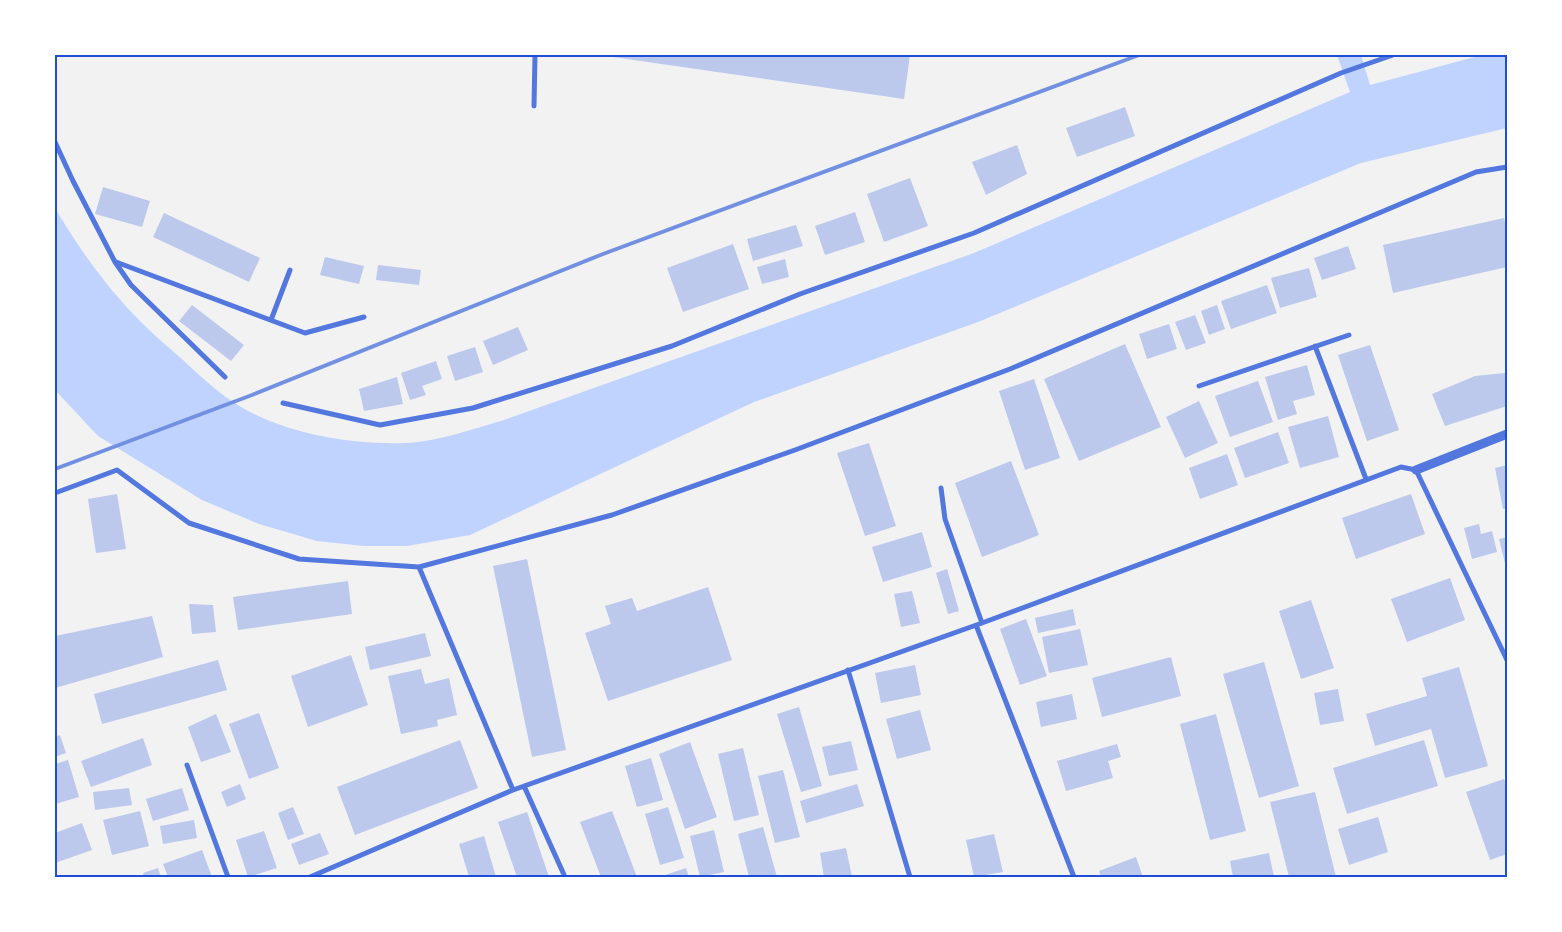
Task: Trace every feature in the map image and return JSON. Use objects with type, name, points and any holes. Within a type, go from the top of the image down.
[{"type":"street","points":[[534,106],[535,55]]},
{"type":"street","points":[[283,403],[380,425],[473,408],[672,346],[800,294],[974,233],[1341,73],[1393,55]]},
{"type":"street","points":[[55,142],[115,262],[131,285],[226,377]]},
{"type":"street","points":[[55,494],[117,470],[189,523],[299,559],[419,567],[612,515],[795,450],[1010,369],[1476,172],[1507,167]]},
{"type":"street","points":[[115,262],[305,333],[364,316]]},
{"type":"street","points":[[271,320],[290,270]]},
{"type":"street","points":[[1199,386],[1349,336]]},
{"type":"street","points":[[1315,346],[1366,479]]},
{"type":"street","points":[[310,877],[513,790],[982,623],[1366,479],[1400,467],[1416,470],[1507,434]]},
{"type":"street","points":[[1416,470],[1507,660]]},
{"type":"street","points":[[940,488],[945,519],[982,623]]},
{"type":"street","points":[[419,567],[513,790]]},
{"type":"street","points":[[976,625],[1074,877]]},
{"type":"street","points":[[848,670],[910,877]]},
{"type":"street","points":[[187,765],[228,877]]},
{"type":"street","points":[[524,786],[565,877]]},
{"type":"water","points":[[1337,55],[1361,55],[1370,85],[1482,55],[1507,55],[1507,128],[1361,163],[978,322],[754,402],[470,535],[407,546],[364,546],[317,541],[259,524],[202,500],[98,436],[55,390],[55,208],[94,268],[129,309],[151,332],[206,381],[239,406],[284,426],[325,437],[366,442],[418,442],[454,435],[501,421],[974,253],[1350,92]]},
{"type":"building","points":[[599,55],[910,55],[904,99]]},
{"type":"building","points":[[1125,107],[1135,136],[1077,157],[1066,128]]},
{"type":"building","points":[[1017,145],[1027,174],[986,195],[972,162]]},
{"type":"building","points":[[910,178],[928,226],[884,242],[867,194]]},
{"type":"building","points":[[103,187],[150,201],[142,227],[95,214]]},
{"type":"building","points":[[855,212],[865,242],[825,255],[815,226]]},
{"type":"building","points":[[164,213],[260,258],[249,282],[153,237]]},
{"type":"building","points":[[1504,218],[1507,232],[1507,267],[1393,293],[1383,245]]},
{"type":"building","points":[[796,225],[803,246],[753,261],[747,239]]},
{"type":"building","points":[[733,244],[749,289],[683,312],[667,268]]},
{"type":"building","points":[[1348,246],[1356,269],[1322,280],[1314,258]]},
{"type":"building","points":[[325,257],[364,266],[359,284],[320,275]]},
{"type":"building","points":[[785,259],[789,277],[762,284],[757,267]]},
{"type":"building","points":[[378,265],[421,270],[419,285],[376,280]]},
{"type":"building","points":[[1309,268],[1317,297],[1280,308],[1271,278]]},
{"type":"building","points":[[1267,285],[1277,313],[1231,329],[1221,301]]},
{"type":"building","points":[[192,305],[244,345],[231,361],[179,321]]},
{"type":"building","points":[[1217,305],[1225,329],[1209,335],[1201,311]]},
{"type":"building","points":[[1195,315],[1206,343],[1186,350],[1175,322]]},
{"type":"building","points":[[1169,324],[1177,349],[1147,359],[1139,334]]},
{"type":"building","points":[[518,327],[528,350],[493,365],[483,341]]},
{"type":"building","points":[[1125,344],[1161,427],[1079,461],[1044,379]]},
{"type":"building","points":[[1370,345],[1399,430],[1367,441],[1338,355]]},
{"type":"building","points":[[475,347],[483,372],[455,381],[447,356]]},
{"type":"building","points":[[436,361],[442,379],[422,386],[426,395],[410,400],[401,373]]},
{"type":"building","points":[[1307,365],[1315,395],[1293,401],[1297,414],[1278,420],[1265,377]]},
{"type":"building","points":[[1505,373],[1507,406],[1445,426],[1432,394],[1475,376]]},
{"type":"building","points":[[397,377],[403,404],[364,411],[359,389]]},
{"type":"building","points":[[1034,379],[1060,458],[1025,470],[999,391]]},
{"type":"building","points":[[1258,381],[1273,422],[1230,437],[1215,396]]},
{"type":"building","points":[[1199,401],[1218,443],[1185,458],[1166,417]]},
{"type":"building","points":[[1328,416],[1339,457],[1300,468],[1288,427]]},
{"type":"building","points":[[1278,432],[1289,463],[1245,478],[1234,448]]},
{"type":"building","points":[[869,443],[896,526],[865,536],[837,453]]},
{"type":"building","points":[[1227,454],[1238,485],[1200,499],[1189,468]]},
{"type":"building","points":[[1011,461],[1039,535],[982,557],[955,483]]},
{"type":"building","points":[[1507,465],[1507,508],[1503,509],[1495,468]]},
{"type":"building","points":[[117,494],[126,549],[96,553],[88,499]]},
{"type":"building","points":[[1411,494],[1425,534],[1356,559],[1342,518]]},
{"type":"building","points":[[1479,524],[1481,534],[1492,531],[1497,552],[1472,559],[1464,528]]},
{"type":"building","points":[[922,532],[932,567],[883,582],[872,547]]},
{"type":"building","points":[[1507,537],[1507,567],[1506,567],[1499,539]]},
{"type":"building","points":[[527,559],[566,750],[532,757],[493,566]]},
{"type":"building","points":[[947,569],[959,611],[948,614],[936,573]]},
{"type":"building","points":[[1450,578],[1465,620],[1407,642],[1391,599]]},
{"type":"building","points":[[348,581],[352,614],[238,630],[233,597]]},
{"type":"building","points":[[708,587],[732,660],[608,701],[585,633],[611,624],[605,606],[632,598],[637,611]]},
{"type":"building","points":[[912,591],[920,623],[901,627],[894,594]]},
{"type":"building","points":[[1311,600],[1334,668],[1301,679],[1279,611]]},
{"type":"building","points":[[189,604],[213,605],[216,632],[192,634]]},
{"type":"building","points":[[1073,609],[1076,625],[1038,633],[1035,618]]},
{"type":"building","points":[[152,616],[163,657],[55,688],[55,636]]},
{"type":"building","points":[[1026,619],[1047,676],[1020,685],[1000,629]]},
{"type":"building","points":[[1080,629],[1088,665],[1049,673],[1042,637]]},
{"type":"building","points":[[425,633],[431,656],[370,670],[365,647]]},
{"type":"building","points":[[351,655],[368,705],[308,727],[291,676]]},
{"type":"building","points":[[1171,657],[1181,696],[1102,717],[1092,678]]},
{"type":"building","points":[[218,660],[227,690],[102,724],[94,694]]},
{"type":"building","points":[[1264,662],[1299,786],[1259,798],[1223,674]]},
{"type":"building","points":[[915,665],[921,695],[881,703],[875,673]]},
{"type":"building","points":[[1459,667],[1488,766],[1445,778],[1431,729],[1375,746],[1366,714],[1427,696],[1422,678]]},
{"type":"building","points":[[421,669],[425,684],[449,678],[457,715],[437,720],[438,726],[401,734],[388,676]]},
{"type":"building","points":[[1338,689],[1344,721],[1320,725],[1314,693]]},
{"type":"building","points":[[1072,694],[1077,719],[1041,727],[1036,702]]},
{"type":"building","points":[[799,707],[822,786],[801,792],[777,714]]},
{"type":"building","points":[[920,710],[931,750],[897,759],[886,719]]},
{"type":"building","points":[[259,713],[279,768],[249,779],[229,724]]},
{"type":"building","points":[[216,714],[231,752],[201,762],[188,727]]},
{"type":"building","points":[[1216,714],[1246,831],[1210,840],[1180,724]]},
{"type":"building","points":[[60,735],[66,753],[55,757],[55,737]]},
{"type":"building","points":[[143,738],[152,765],[91,787],[81,761]]},
{"type":"building","points":[[460,740],[478,788],[355,835],[337,787]]},
{"type":"building","points":[[1424,740],[1438,786],[1347,814],[1333,768]]},
{"type":"building","points":[[851,741],[858,770],[829,776],[822,747]]},
{"type":"building","points":[[690,742],[717,817],[685,829],[659,754]]},
{"type":"building","points":[[1117,744],[1121,757],[1108,761],[1113,778],[1066,791],[1057,761]]},
{"type":"building","points":[[743,748],[759,815],[734,821],[718,754]]},
{"type":"building","points":[[651,758],[663,800],[637,807],[625,766]]},
{"type":"building","points":[[68,760],[79,797],[55,804],[55,764]]},
{"type":"building","points":[[783,770],[800,837],[775,843],[758,776]]},
{"type":"building","points":[[1504,779],[1507,787],[1507,854],[1490,860],[1466,792]]},
{"type":"building","points":[[240,784],[246,799],[227,807],[221,792]]},
{"type":"building","points":[[857,784],[864,806],[806,823],[800,801]]},
{"type":"building","points":[[129,788],[132,805],[95,810],[93,792]]},
{"type":"building","points":[[182,788],[189,810],[153,821],[146,799]]},
{"type":"building","points":[[1315,792],[1336,877],[1289,877],[1270,802]]},
{"type":"building","points":[[293,807],[304,834],[288,840],[278,813]]},
{"type":"building","points":[[668,807],[684,858],[660,865],[645,814]]},
{"type":"building","points":[[140,811],[149,846],[112,855],[103,820]]},
{"type":"building","points":[[612,811],[637,877],[601,877],[580,822]]},
{"type":"building","points":[[527,812],[549,877],[517,877],[498,822]]},
{"type":"building","points":[[1378,817],[1388,852],[1349,865],[1338,829]]},
{"type":"building","points":[[194,820],[197,838],[163,844],[160,826]]},
{"type":"building","points":[[82,823],[92,850],[55,863],[55,833]]},
{"type":"building","points":[[763,827],[777,877],[749,877],[738,834]]},
{"type":"building","points":[[714,830],[724,872],[700,877],[690,836]]},
{"type":"building","points":[[264,831],[277,868],[248,877],[236,840]]},
{"type":"building","points":[[320,833],[329,854],[299,865],[291,844]]},
{"type":"building","points":[[994,834],[1003,872],[974,877],[966,840]]},
{"type":"building","points":[[484,836],[496,877],[469,877],[459,844]]},
{"type":"building","points":[[846,848],[852,877],[824,877],[820,853]]},
{"type":"building","points":[[202,850],[212,877],[168,877],[163,864]]},
{"type":"building","points":[[1269,853],[1274,877],[1233,877],[1230,861]]},
{"type":"building","points":[[1136,857],[1143,877],[1101,877],[1099,871]]},
{"type":"building","points":[[158,868],[161,877],[144,877],[143,873]]},
{"type":"building","points":[[686,868],[689,877],[666,877],[665,875]]},
{"type":"railway","points":[[55,469],[252,395],[603,254],[1139,55]]}]
